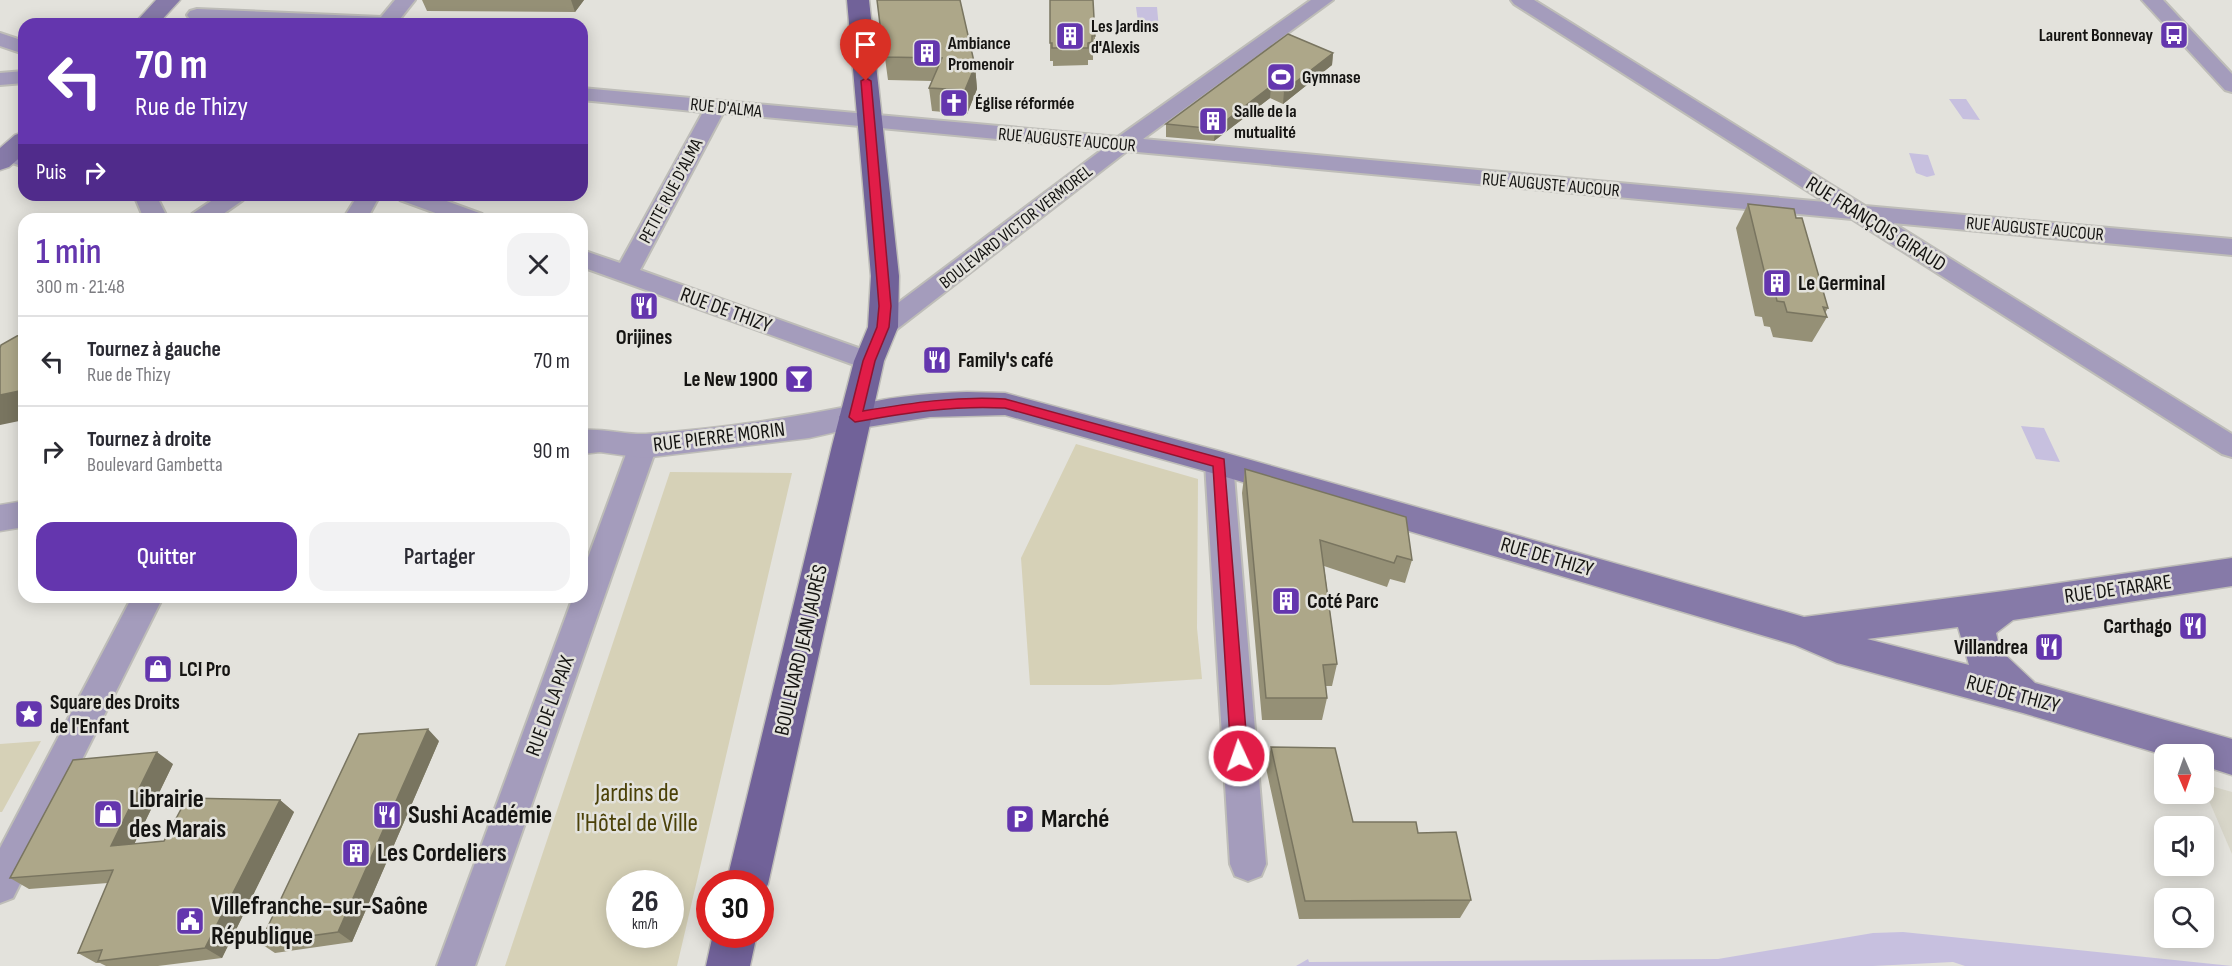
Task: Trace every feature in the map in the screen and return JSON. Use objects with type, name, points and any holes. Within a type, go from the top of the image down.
[{"type":"main road","points":[[151,18],[169,0]]},
{"type":"main road","name":"BOULEVARD JEAN JAURÈS","points":[[750,870],[855,417],[869,361],[883,327],[885,276],[858,0]]},
{"type":"main road","name":"RUE DE THIZY","points":[[855,417],[935,404],[970,401],[1005,404],[1220,463],[1804,632],[1837,647],[2023,696],[2232,757]]},
{"type":"main road","name":"RUE DE TARARE","points":[[1804,632],[2004,606],[2232,572]]},
{"type":"main road","name":"RUE DE TARARE","points":[[2004,606],[1976,628],[1983,657],[2023,696]]},
{"type":"main road","points":[[728,966],[732,948]]},
{"type":"street","points":[[391,18],[405,0]]},
{"type":"street","name":"BOULEVARD VICTOR VERMOREL","points":[[883,327],[926,297],[1121,146],[1323,0]]},
{"type":"street","name":"RUE FRANÇOIS GIRAUD","points":[[1521,0],[2232,447]]},
{"type":"street","points":[[2152,0],[2232,86]]},
{"type":"street","points":[[197,15],[260,18]]},
{"type":"street","points":[[0,39],[18,46]]},
{"type":"street","points":[[0,79],[18,78]]},
{"type":"street","name":"RUE D'ALMA","points":[[588,95],[870,122]]},
{"type":"street","name":"PETITE RUE D'ALMA","points":[[626,274],[716,107]]},
{"type":"street","name":"RUE AUGUSTE AUCOUR","points":[[870,122],[2232,247]]},
{"type":"street","points":[[209,213],[226,201]]},
{"type":"street","points":[[424,201],[458,213]]},
{"type":"street","name":"RUE DE THIZY","points":[[588,260],[869,361]]},
{"type":"street","name":"RUE PIERRE MORIN","points":[[588,441],[600,440],[643,446],[809,426],[855,417]]},
{"type":"street","name":"RUE DE LA PAIX","points":[[588,599],[643,446]]},
{"type":"street","points":[[1220,463],[1248,864]]},
{"type":"street","points":[[0,518],[18,515]]},
{"type":"street","points":[[0,885],[145,603]]},
{"type":"street","name":"RUE DE LA PAIX","points":[[456,966],[587,603]]},
{"type":"shaded area","points":[[1136,7],[1157,7],[1159,29],[1139,29]]},
{"type":"shaded area","points":[[1949,99],[1966,99],[1980,120],[1963,119]]},
{"type":"shaded area","points":[[1909,153],[1928,155],[1935,175],[1927,177],[1916,173]]},
{"type":"shaded area","points":[[2021,426],[2044,428],[2060,462],[2036,459]]},
{"type":"shaded area","points":[[2214,787],[2232,792],[2232,854],[2210,804],[2214,804]]},
{"type":"shaded area","points":[[1903,932],[2232,966],[1965,966],[1953,962],[1873,966],[1296,966],[1308,959],[1309,962],[1718,959],[1873,933]]},
{"type":"green space","points":[[1076,444],[1198,479],[1197,628],[1202,679],[1109,685],[1030,685],[1021,558]]},
{"type":"green space","name":"Jardins de l'Hôtel de Ville","points":[[670,472],[792,473],[699,870],[696,870],[696,885],[684,936],[684,870],[606,870],[606,948],[681,948],[677,966],[505,966]]},
{"type":"green space","points":[[41,741],[2,812],[0,812],[0,744]]},
{"type":"building","points":[[877,0],[960,0],[975,66],[965,90],[929,88],[942,58],[884,57]]},
{"type":"building","name":"Les Jardins d'Alexis","points":[[1050,0],[1093,0],[1095,36],[1092,36],[1092,42],[1088,43],[1088,48],[1052,48]]},
{"type":"building","points":[[1288,34],[1333,53],[1284,91],[1271,86],[1215,129],[1166,124]]},
{"type":"building","points":[[1748,204],[1794,209],[1796,218],[1802,218],[1828,308],[1823,307],[1827,317],[1787,312],[1784,302],[1777,301],[1775,292],[1769,291]]},
{"type":"building","points":[[17,336],[18,391],[0,395],[0,348],[1,345]]},
{"type":"building","name":"Coté Parc","points":[[1245,469],[1406,517],[1412,560],[1397,556],[1394,563],[1320,540],[1337,664],[1323,665],[1327,698],[1266,698]]},
{"type":"building","name":"Les Cordeliers","points":[[428,729],[338,932],[260,943],[359,734]]},
{"type":"building","points":[[1271,747],[1335,748],[1353,822],[1416,822],[1418,833],[1456,832],[1471,900],[1305,901]]},
{"type":"building","points":[[157,752],[111,846],[164,841],[187,798],[280,800],[205,948],[98,961],[102,950],[78,953],[113,870],[10,878],[73,760]]},
{"type":"place","name":"Laurent Bonnevay","points":[[2174,35]]},
{"type":"place","name":"Les Jardins d'Alexis","points":[[1070,36]]},
{"type":"place","name":"Ambiance Promenoir","points":[[927,53]]},
{"type":"place","name":"Gymnase","points":[[1281,77]]},
{"type":"place","name":"Église réformée","points":[[954,103]]},
{"type":"place","name":"Salle de la mutualité","points":[[1213,121]]},
{"type":"place","name":"Le Germinal","points":[[1777,283]]},
{"type":"place","name":"Orijines","points":[[644,306]]},
{"type":"place","name":"Family's café","points":[[937,360]]},
{"type":"place","name":"Le New 1900","points":[[799,379]]},
{"type":"place","name":"Coté Parc","points":[[1286,601]]},
{"type":"place","name":"Carthago","points":[[2193,626]]},
{"type":"place","name":"Villandrea","points":[[2049,647]]},
{"type":"place","name":"LCI Pro","points":[[158,669]]},
{"type":"place","name":"Square des Droits de l'Enfant","points":[[29,714]]},
{"type":"place","name":"Librairie des Marais","points":[[108,814]]},
{"type":"place","name":"Sushi Académie","points":[[387,815]]},
{"type":"place","name":"Marché","points":[[1020,819]]},
{"type":"place","name":"Les Cordeliers","points":[[356,853]]},
{"type":"place","name":"Villefranche-sur-Saône République","points":[[190,921]]},
{"type":"route","points":[[866,81],[885,276],[885,306],[883,327],[869,361],[855,417],[935,404],[970,401],[1005,404],[1220,463],[1239,756]]}]
